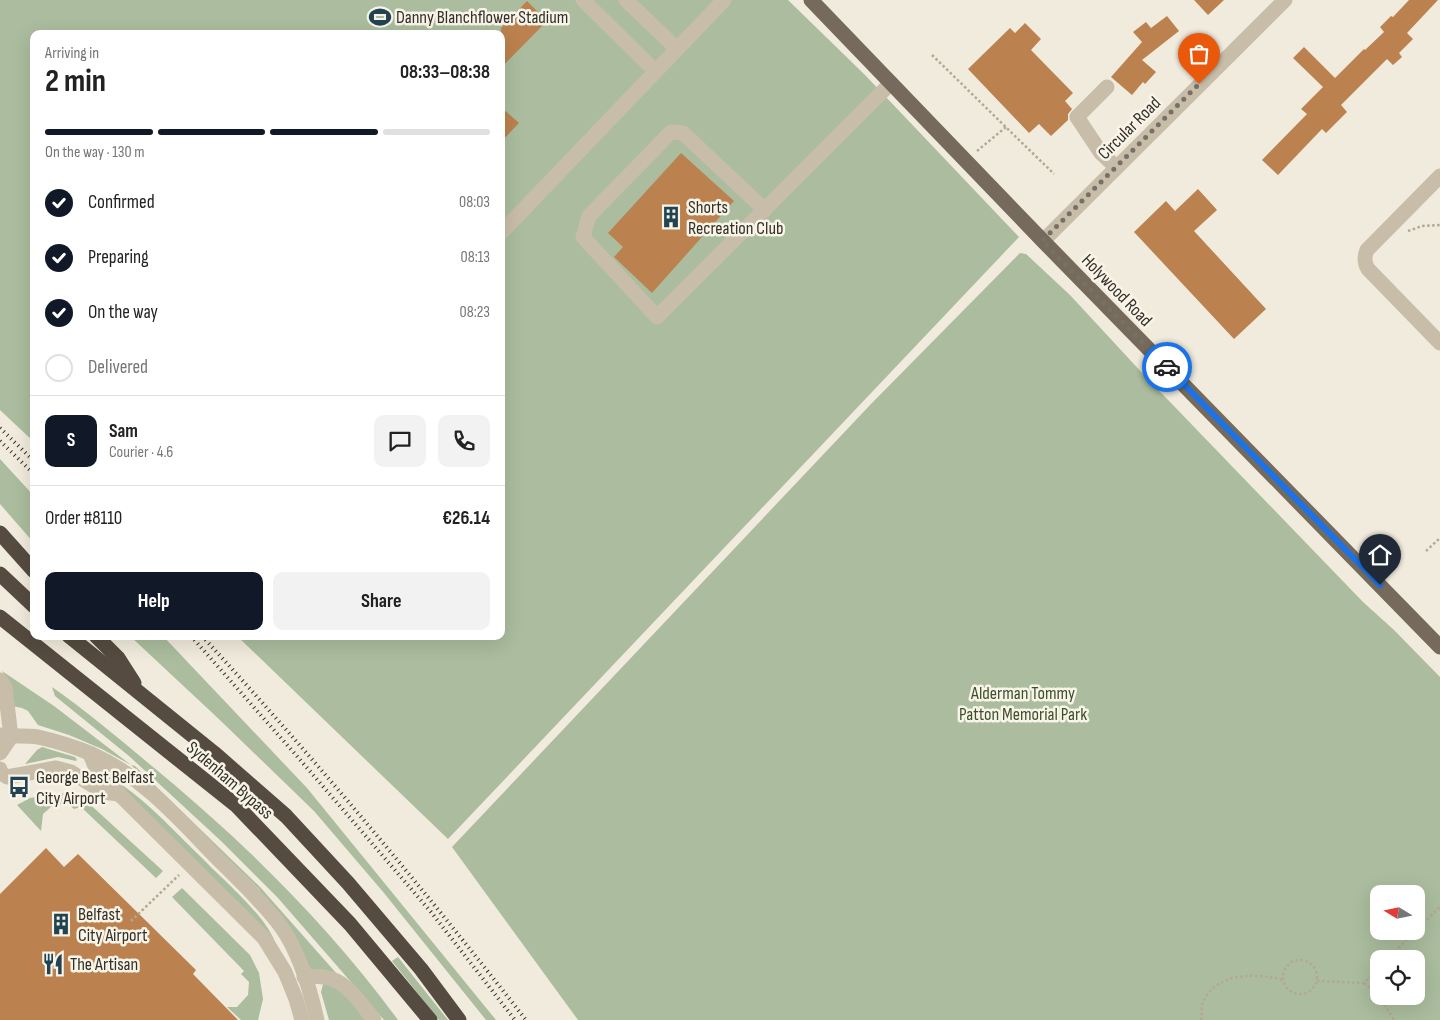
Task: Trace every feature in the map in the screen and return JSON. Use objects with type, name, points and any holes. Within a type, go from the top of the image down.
[{"type":"highway","points":[[0,533],[30,567]]},
{"type":"highway","points":[[0,574],[30,602]]},
{"type":"highway","name":"Sydenham Bypass","points":[[0,617],[237,806],[350,924],[430,1020]]},
{"type":"highway","name":"Sydenham Bypass","points":[[74,640],[214,753],[286,816],[354,890],[421,968],[459,1020]]},
{"type":"highway","points":[[100,640],[118,658],[142,694]]},
{"type":"main road","name":"Holywood Road","points":[[811,0],[1042,241],[1440,647]]},
{"type":"street","points":[[583,0],[655,71]]},
{"type":"street","points":[[626,0],[677,49]]},
{"type":"street","points":[[505,229],[724,0]]},
{"type":"street","name":"Circular Road","points":[[1042,241],[1285,0]]},
{"type":"street","points":[[765,210],[683,133],[671,132],[589,216],[583,237],[657,317],[765,210],[891,83]]},
{"type":"street","points":[[1107,87],[1077,118],[1101,153],[1116,167]]},
{"type":"street","points":[[1440,176],[1367,250],[1364,256],[1368,269],[1440,343]]},
{"type":"street","points":[[0,680],[4,687],[6,736],[0,754]]},
{"type":"street","points":[[6,736],[36,737],[90,754],[125,771],[158,799],[258,900],[282,928],[293,948],[304,977],[313,1002],[316,1020]]},
{"type":"street","points":[[90,754],[95,766],[119,794],[264,938],[285,972],[302,1020]]},
{"type":"street","points":[[0,769],[0,772],[7,777],[56,768],[71,772],[103,792],[119,794]]},
{"type":"street","points":[[304,977],[325,977],[337,981],[350,991],[374,1020]]},
{"type":"path","points":[[932,55],[1054,174]]},
{"type":"path","points":[[977,151],[1006,127]]},
{"type":"path","points":[[1426,551],[1440,538]]},
{"type":"path","points":[[131,921],[179,875]]},
{"type":"path","points":[[1425,922],[1440,907]]},
{"type":"path","points":[[1397,950],[1407,940]]},
{"type":"path","points":[[1298,960],[1304,960],[1313,965],[1318,976],[1310,991],[1300,994],[1289,990],[1283,980],[1283,974],[1288,964],[1298,960]]},
{"type":"path","points":[[1201,1020],[1204,1001],[1218,984],[1247,975],[1274,977],[1283,980]]},
{"type":"path","points":[[1364,983],[1370,977]]},
{"type":"path","points":[[1317,981],[1364,983],[1370,988]]},
{"type":"path","points":[[1385,1005],[1394,1020]]},
{"type":"green space","points":[[0,0],[788,0],[865,75],[1019,237],[448,839],[241,640],[505,640],[505,30],[30,30],[30,438],[0,410]]},
{"type":"green space","name":"Alderman Tommy Patton Memorial Park","points":[[1020,253],[1026,254],[1070,295],[1144,375],[1363,602],[1394,630],[1440,677],[1440,1020],[578,1020],[452,847],[871,404]]},
{"type":"green space","points":[[0,459],[30,492],[30,538],[0,504]]},
{"type":"green space","points":[[134,640],[167,640],[307,788],[496,1020],[486,1020],[384,893],[314,811]]},
{"type":"green space","points":[[2,671],[54,706],[131,765],[102,749],[69,735],[38,725],[28,711],[12,706],[7,679]]},
{"type":"green space","points":[[52,687],[182,791],[249,851],[342,949],[398,1020],[384,1020],[278,898],[220,840],[129,756],[55,696]]},
{"type":"green space","points":[[42,747],[75,757],[77,760],[58,757],[25,764]]},
{"type":"green space","points":[[131,765],[135,766],[260,887],[337,974],[311,970],[259,889]]},
{"type":"green space","points":[[121,784],[153,811],[245,900],[265,924],[276,946],[118,786]]},
{"type":"green space","points":[[60,793],[71,794],[84,799],[163,871],[156,878],[81,807],[74,809],[67,803],[52,806],[43,814],[41,831],[17,805],[30,798]]},
{"type":"green space","points":[[182,888],[250,955],[259,973],[263,999],[258,1020],[241,1020],[227,1007],[237,1007],[248,995],[249,982],[241,974],[244,971],[172,897]]},
{"type":"green space","points":[[398,957],[448,1020],[439,1020],[392,961]]},
{"type":"green space","points":[[323,984],[338,986],[366,1020],[329,1020],[321,992]]},
{"type":"building","points":[[1194,0],[1224,0],[1208,15]]},
{"type":"building","points":[[1409,0],[1438,0],[1407,33],[1413,39],[1399,53],[1402,57],[1393,65],[1387,59],[1341,105],[1347,112],[1326,133],[1322,129],[1278,175],[1262,160],[1307,114],[1301,109],[1323,87],[1293,58],[1304,47],[1335,78],[1384,32],[1380,27],[1391,16],[1393,17]]},
{"type":"building","points":[[527,1],[547,21],[505,64],[505,30],[501,30]]},
{"type":"building","points":[[1167,16],[1179,31],[1142,60],[1156,72],[1145,84],[1143,82],[1132,95],[1111,77],[1142,42],[1133,32],[1146,22],[1151,28]]},
{"type":"building","points":[[1025,23],[1041,39],[1031,50],[1073,93],[1065,101],[1072,109],[1068,114],[1068,120],[1051,136],[1039,124],[1029,133],[968,69],[1010,28],[1015,33]]},
{"type":"building","points":[[505,111],[519,123],[505,138]]},
{"type":"building","name":"Shorts Recreation Club","points":[[681,153],[734,201],[652,293],[614,257],[623,247],[608,233]]},
{"type":"building","points":[[1198,189],[1217,210],[1194,231],[1266,309],[1234,339],[1134,232],[1166,201],[1175,211]]},
{"type":"building","name":"Belfast City Airport","points":[[46,848],[64,867],[78,854],[196,970],[193,974],[238,1020],[0,1020],[0,894]]},
{"type":"railway","points":[[0,428],[30,457]]},
{"type":"railway","points":[[0,441],[30,470]]},
{"type":"railway","points":[[195,640],[431,912],[515,1020]]},
{"type":"railway","points":[[206,640],[286,729],[368,825],[526,1020]]},
{"type":"way so far","points":[[1167,367],[1042,241],[1199,84]]},
{"type":"place","name":"Danny Blanchflower Stadium","points":[[380,17]]},
{"type":"place","name":"Shorts Recreation Club","points":[[671,217]]},
{"type":"place","name":"George Best Belfast City Airport","points":[[19,787]]},
{"type":"place","name":"Belfast City Airport","points":[[61,924]]},
{"type":"place","name":"The Artisan","points":[[53,964]]},
{"type":"route","points":[[1167,367],[1380,585]]}]
